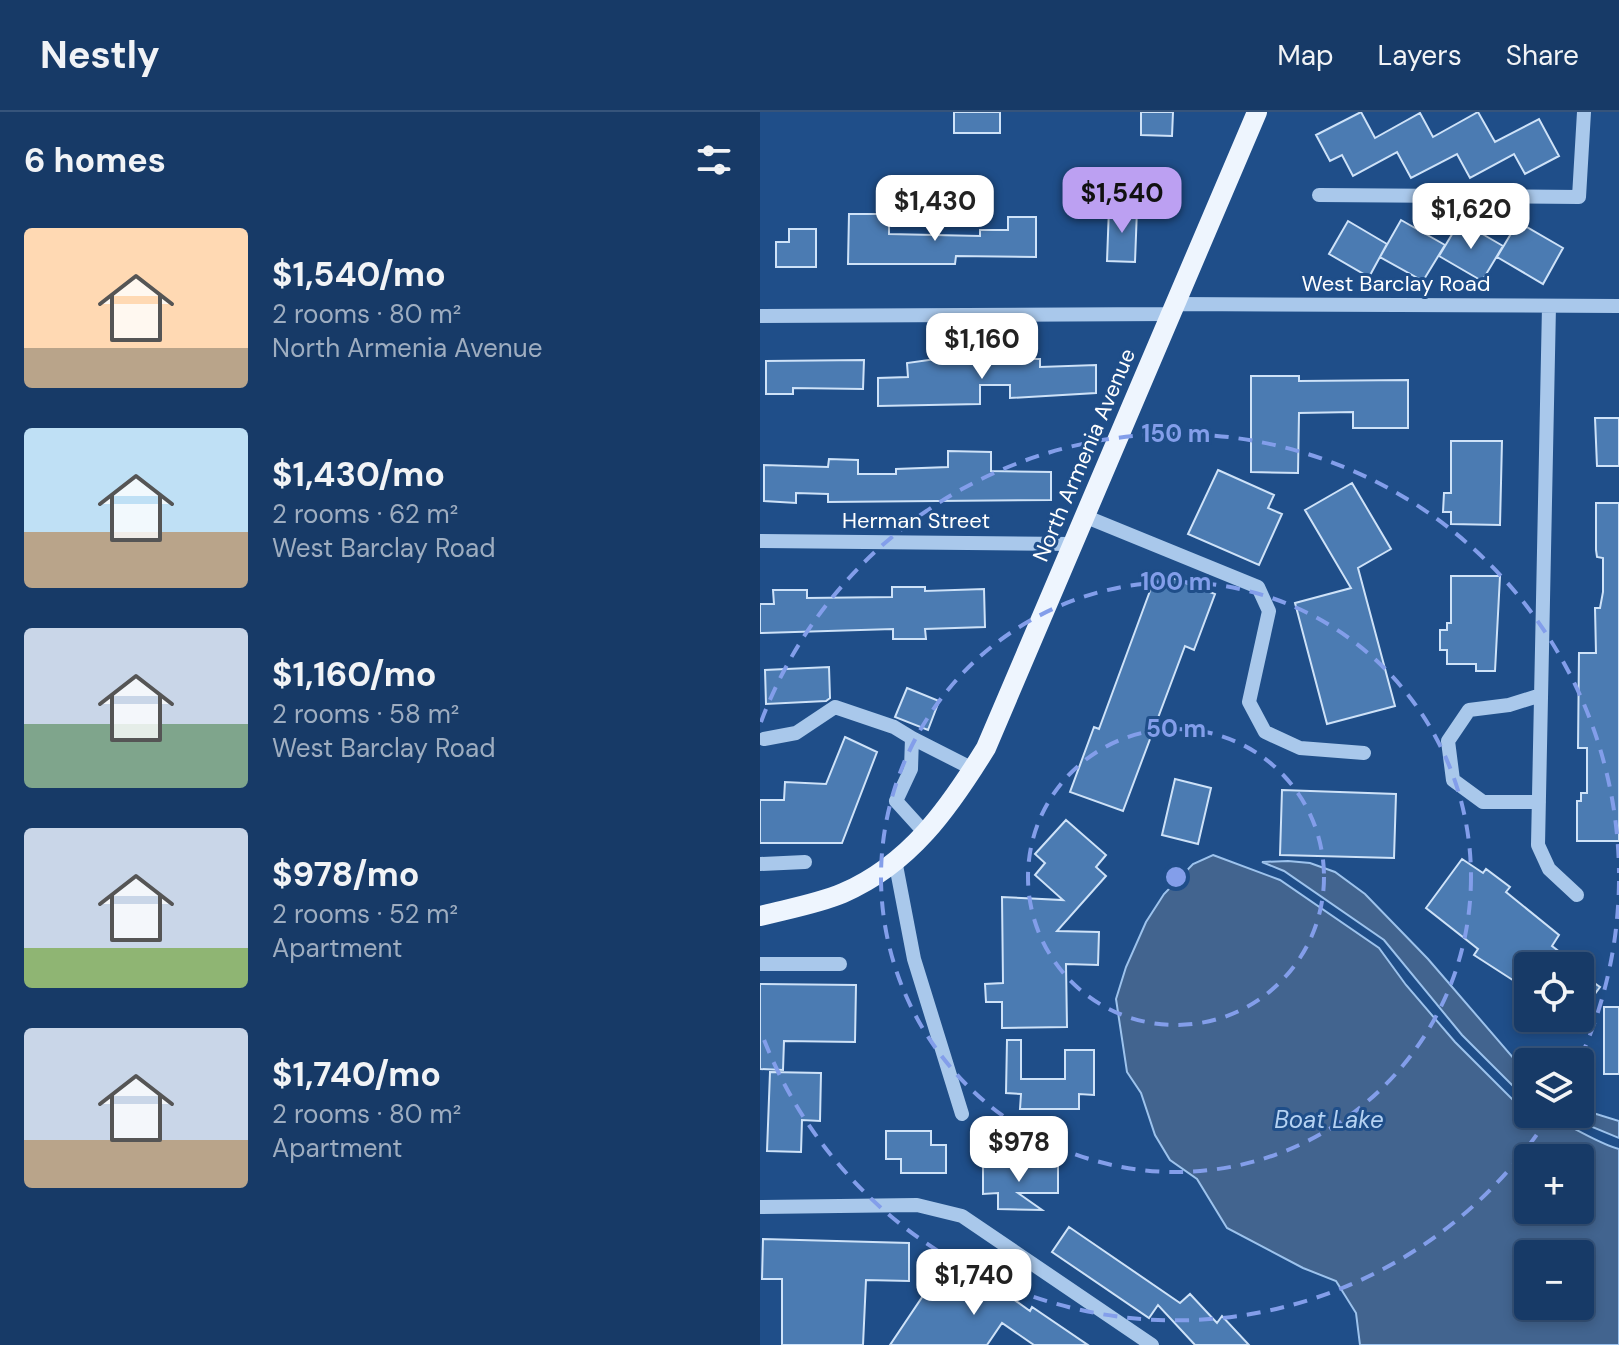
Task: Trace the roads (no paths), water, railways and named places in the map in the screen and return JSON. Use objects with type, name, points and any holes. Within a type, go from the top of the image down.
[{"type":"main road","name":"North Armenia Avenue","points":[[760,916],[841,894],[895,860],[947,811],[986,748],[1257,112]]},
{"type":"street","points":[[1319,195],[1579,197],[1584,112]]},
{"type":"street","points":[[1549,306],[1538,845],[1549,869],[1577,895]]},
{"type":"street","name":"West Barclay Road","points":[[760,316],[1619,306]]},
{"type":"street","points":[[1084,516],[1258,587],[1269,611],[1249,702],[1265,732],[1300,748],[1364,753]]},
{"type":"street","name":"Herman Street","points":[[760,541],[1072,544]]},
{"type":"street","points":[[1539,802],[1483,802],[1453,780],[1448,741],[1469,710],[1509,705],[1541,695]]},
{"type":"street","points":[[764,739],[796,733],[835,707],[894,727],[973,769]]},
{"type":"street","points":[[912,738],[911,769],[896,801],[925,833]]},
{"type":"street","points":[[895,860],[914,959],[962,1114]]},
{"type":"street","points":[[760,864],[805,862]]},
{"type":"street","points":[[760,964],[840,964]]},
{"type":"street","points":[[760,1207],[917,1205],[962,1216],[1152,1345]]},
{"type":"water","name":"Boat Lake","points":[[1213,855],[1280,880],[1379,948],[1455,1042],[1514,1101],[1514,1128],[1573,1128],[1619,1149],[1619,1345],[1360,1345],[1356,1313],[1336,1281],[1303,1268],[1227,1228],[1197,1179],[1170,1160],[1155,1135],[1141,1093],[1127,1072],[1116,999],[1146,922],[1164,894],[1193,864]]},
{"type":"water","points":[[1262,862],[1310,863],[1335,872],[1365,894],[1428,959],[1514,1059],[1514,1087],[1462,1035],[1384,940],[1284,871]]},
{"type":"water","points":[[1594,1113],[1619,1121],[1619,1138],[1594,1128]]}]
